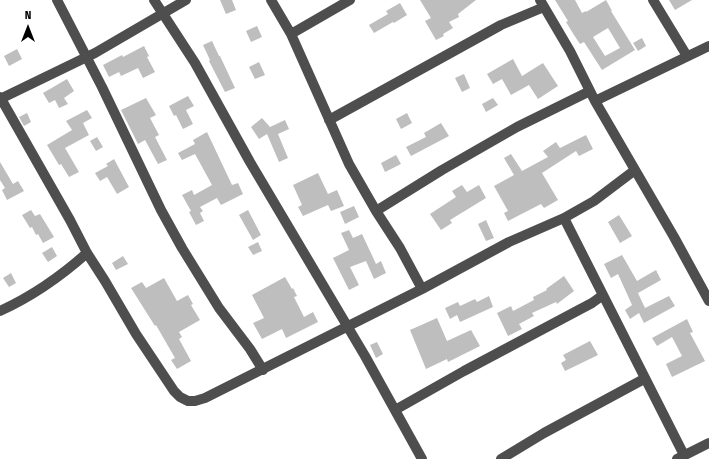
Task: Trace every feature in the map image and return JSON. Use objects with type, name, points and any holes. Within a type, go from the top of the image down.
[{"type":"street","points":[[57,0],[87,57],[178,242],[219,308],[250,349],[263,370]]},
{"type":"street","points":[[154,0],[195,63],[250,162],[347,326],[422,459]]},
{"type":"street","points":[[186,0],[87,57],[0,98],[70,220],[87,253],[136,334],[174,391],[180,397],[188,401],[195,401],[263,370],[422,289],[508,242],[564,218],[594,201],[635,170]]},
{"type":"street","points":[[271,0],[291,34],[350,164],[376,211],[400,248],[422,289]]},
{"type":"street","points":[[291,34],[350,0]]},
{"type":"street","points":[[653,0],[687,56]]},
{"type":"street","points":[[329,120],[542,4],[570,52],[595,101],[674,237],[709,301]]},
{"type":"street","points":[[595,101],[709,46]]},
{"type":"street","points":[[376,211],[442,170],[517,127],[590,91]]},
{"type":"street","points":[[564,218],[644,379],[675,436],[680,457],[709,443]]},
{"type":"street","points":[[2,307],[31,295],[51,283],[87,253]]},
{"type":"street","points":[[395,410],[464,371],[592,304],[603,295]]},
{"type":"street","points":[[500,459],[644,379]]},
{"type":"building","points":[[220,0],[232,0],[236,10],[226,14]]},
{"type":"building","points":[[420,0],[476,0],[458,14],[459,17],[449,22],[453,28],[443,34],[444,36],[436,40],[425,21],[431,18]]},
{"type":"building","points":[[555,0],[575,0],[582,13],[606,0],[635,50],[602,70],[584,42],[580,44],[566,22],[568,21]],"holes":[[[608,28],[620,48],[605,56],[593,37]]]},
{"type":"building","points":[[669,0],[692,0],[675,10]]},
{"type":"building","points":[[400,3],[407,15],[374,33],[369,25],[388,14],[386,11]]},
{"type":"building","points":[[257,26],[262,37],[251,42],[246,31]]},
{"type":"building","points":[[642,38],[646,46],[638,51],[633,43]]},
{"type":"building","points":[[212,41],[235,88],[225,92],[209,61],[210,60],[203,45]]},
{"type":"building","points":[[144,46],[149,56],[147,57],[155,72],[143,78],[138,68],[121,76],[119,72],[109,77],[103,65]]},
{"type":"building","points":[[17,49],[22,59],[9,66],[4,56]]},
{"type":"building","points":[[513,59],[522,76],[543,63],[558,86],[538,99],[529,85],[511,95],[502,79],[493,84],[487,74]]},
{"type":"building","points":[[259,62],[265,75],[255,79],[249,67]]},
{"type":"building","points":[[464,74],[470,88],[462,92],[455,78]]},
{"type":"building","points":[[67,79],[74,91],[64,98],[68,104],[59,108],[55,100],[49,103],[43,93]]},
{"type":"building","points":[[188,96],[194,106],[186,110],[193,124],[183,129],[176,115],[174,116],[169,106]]},
{"type":"building","points":[[146,98],[156,115],[150,118],[159,135],[155,137],[167,160],[158,164],[145,140],[138,144],[121,110]]},
{"type":"building","points":[[493,98],[498,105],[486,112],[482,104]]},
{"type":"building","points":[[87,110],[92,118],[83,123],[89,135],[65,148],[79,172],[69,177],[61,164],[59,165],[47,145],[72,130],[66,121]]},
{"type":"building","points":[[27,113],[31,122],[24,126],[19,117]]},
{"type":"building","points":[[407,113],[412,123],[401,129],[396,119]]},
{"type":"building","points":[[262,118],[270,127],[285,120],[289,129],[278,134],[288,158],[279,162],[267,134],[259,139],[251,127]]},
{"type":"building","points":[[441,123],[449,136],[411,156],[406,147],[426,137],[424,133]]},
{"type":"building","points":[[207,132],[232,185],[238,183],[243,194],[221,205],[217,198],[200,207],[203,211],[200,213],[204,221],[196,225],[189,212],[191,211],[182,195],[192,190],[194,195],[212,185],[195,154],[182,160],[178,153],[195,144],[193,140]]},
{"type":"building","points":[[586,135],[593,149],[579,156],[576,151],[542,173],[558,200],[544,208],[541,204],[508,221],[504,213],[508,211],[494,186],[514,175],[504,158],[511,154],[522,171],[548,157],[543,151],[556,142],[560,148]]},
{"type":"building","points":[[97,137],[103,147],[96,151],[90,141]]},
{"type":"building","points":[[396,155],[401,164],[385,172],[381,163]]},
{"type":"building","points":[[114,159],[129,187],[117,194],[107,177],[100,181],[95,173],[108,166],[106,164]]},
{"type":"building","points":[[0,162],[13,184],[18,181],[24,191],[7,200],[2,190],[5,188],[0,180]]},
{"type":"building","points":[[318,173],[328,194],[337,190],[344,206],[331,211],[328,205],[303,216],[298,207],[302,205],[293,185]]},
{"type":"building","points":[[462,185],[467,192],[479,185],[486,198],[450,220],[452,223],[441,230],[430,214],[456,197],[452,191]]},
{"type":"building","points":[[354,206],[359,217],[345,224],[340,212]]},
{"type":"building","points":[[31,210],[35,216],[40,214],[54,237],[43,243],[38,234],[36,235],[32,227],[30,228],[22,215]]},
{"type":"building","points":[[248,210],[261,235],[253,240],[239,215]]},
{"type":"building","points":[[619,215],[632,236],[620,243],[608,222]]},
{"type":"building","points":[[486,220],[494,238],[486,241],[478,224]]},
{"type":"building","points":[[349,230],[353,238],[362,234],[376,264],[381,261],[386,273],[374,279],[366,261],[350,267],[359,285],[349,290],[333,258],[349,250],[341,233]]},
{"type":"building","points":[[258,242],[262,251],[253,255],[248,247]]},
{"type":"building","points":[[52,247],[57,256],[48,262],[42,253]]},
{"type":"building","points":[[622,255],[637,281],[656,270],[661,280],[638,293],[645,308],[669,296],[675,306],[644,323],[639,313],[630,319],[625,310],[632,305],[618,274],[611,278],[604,264]]},
{"type":"building","points":[[123,256],[128,264],[116,270],[112,263]]},
{"type":"building","points":[[11,273],[16,283],[9,287],[3,278]]},
{"type":"building","points":[[564,276],[574,291],[557,304],[556,302],[532,313],[534,316],[519,324],[522,329],[508,336],[497,313],[511,306],[513,311],[534,300],[533,297],[547,290],[546,289]]},
{"type":"building","points":[[285,277],[297,296],[294,297],[304,317],[313,312],[318,322],[286,338],[282,329],[262,339],[253,323],[264,318],[252,295]]},
{"type":"building","points":[[164,278],[177,301],[188,295],[193,304],[191,305],[200,320],[179,332],[182,337],[179,339],[191,361],[177,369],[171,360],[175,358],[156,325],[155,326],[131,288],[142,282],[146,288]]},
{"type":"building","points":[[489,296],[493,307],[460,322],[457,315],[450,319],[445,308],[458,302],[460,306],[475,299],[477,302]]},
{"type":"building","points":[[437,318],[447,341],[471,330],[480,346],[448,362],[447,359],[426,369],[410,330]]},
{"type":"building","points":[[687,319],[693,332],[690,333],[705,361],[672,377],[666,364],[682,356],[672,337],[657,346],[652,338]]},
{"type":"building","points":[[590,341],[598,355],[565,371],[561,363],[566,360],[563,355]]},
{"type":"building","points":[[377,342],[383,354],[376,358],[370,345]]}]
